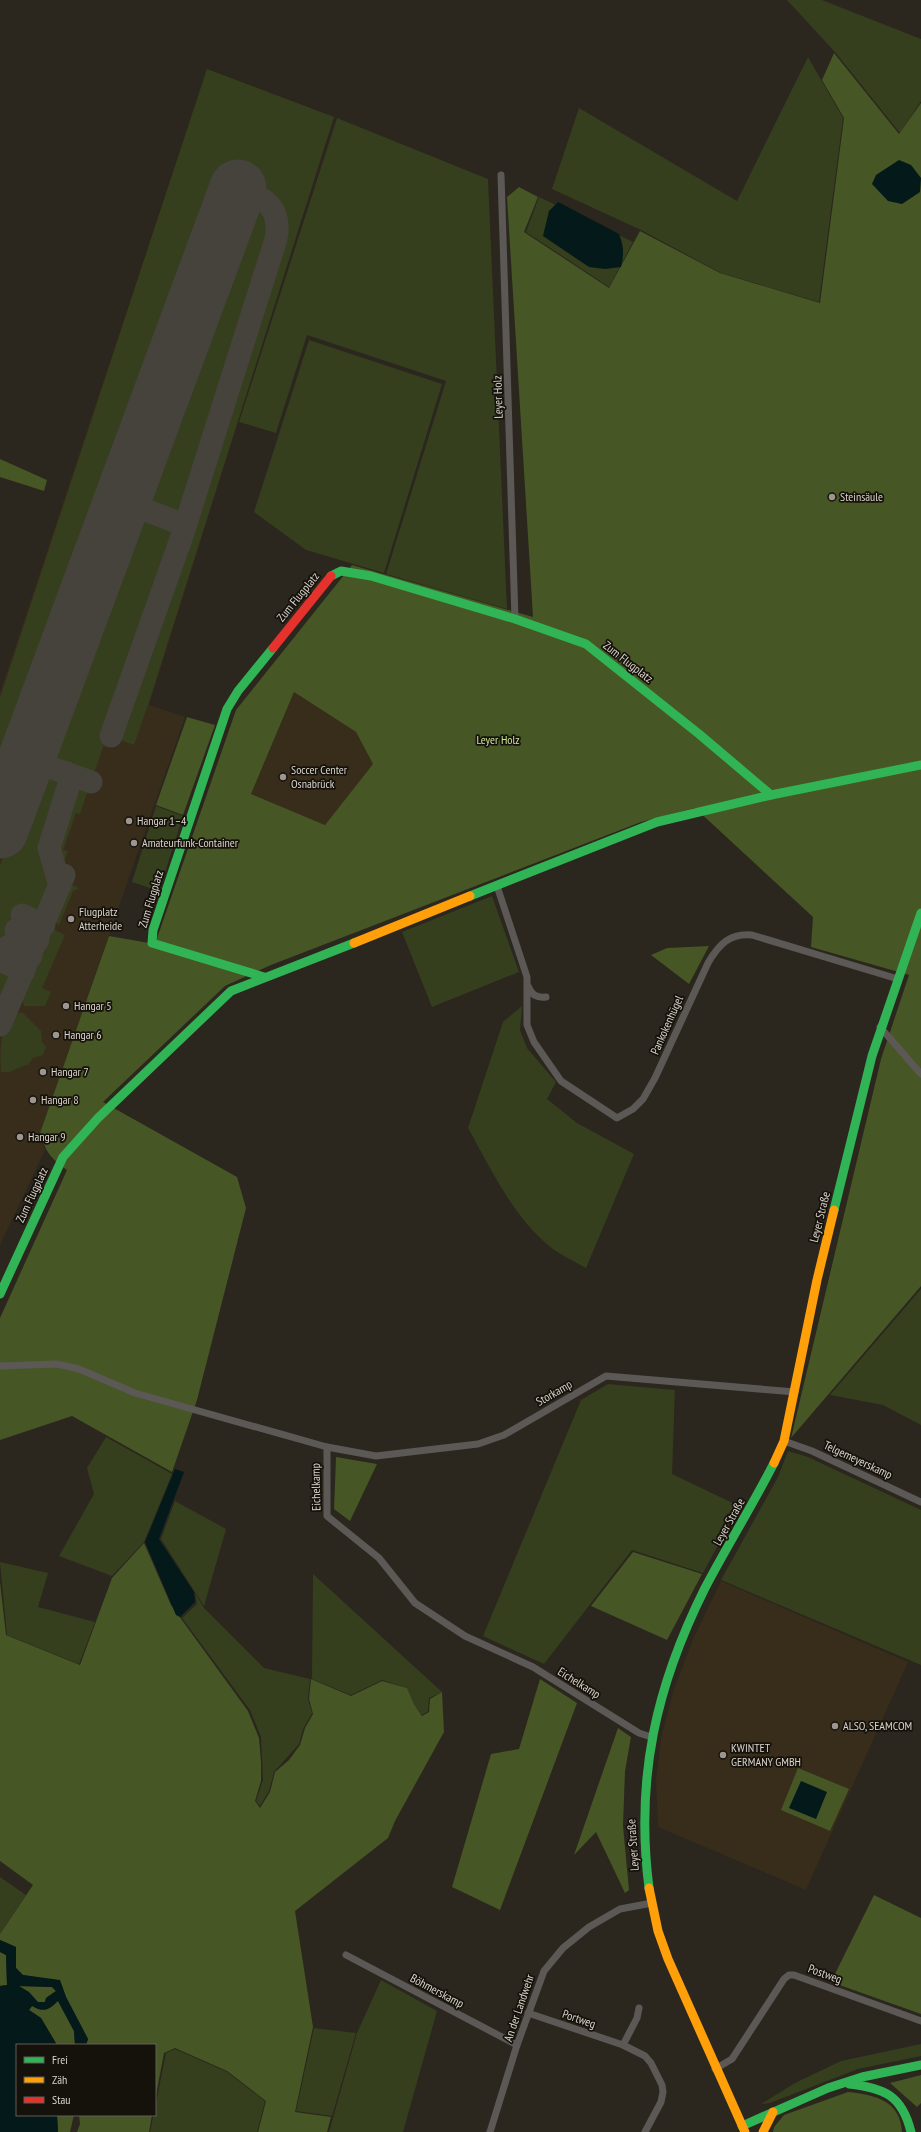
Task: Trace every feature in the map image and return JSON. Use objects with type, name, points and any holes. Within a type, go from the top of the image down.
[{"type":"main road","name":"Zum Flugplatz","points":[[264,977],[152,942],[153,930],[227,709],[238,691],[325,582],[332,575],[341,571],[370,576],[515,619],[586,644],[699,734],[771,794]]},
{"type":"main road","name":"Zum Flugplatz","points":[[0,1294],[63,1158],[98,1118],[232,991],[264,977],[497,886],[623,834],[657,822],[771,794],[921,765]]},
{"type":"main road","name":"Leyer Straße","points":[[744,2129],[715,2069],[668,1961],[652,1903],[643,1844],[642,1801],[651,1737],[665,1687],[686,1628],[774,1464],[784,1442],[817,1280],[880,1027],[921,913]]},
{"type":"main road","points":[[744,2129],[773,2112],[828,2088],[843,2083],[921,2065]]},
{"type":"main road","points":[[843,2083],[866,2086],[886,2092],[901,2103],[908,2117],[911,2132]]},
{"type":"main road","points":[[763,2132],[773,2112]]},
{"type":"street","name":"Leyer Holz","points":[[501,175],[515,619]]},
{"type":"street","name":"Pankokenhügel","points":[[497,886],[528,985],[526,1010],[527,1026],[541,1054],[562,1081],[618,1118],[633,1109],[643,1098],[656,1078],[695,988],[708,963],[716,950],[730,938],[752,935],[898,979]]},
{"type":"street","points":[[528,985],[531,993],[538,998],[546,997]]},
{"type":"street","points":[[880,1027],[921,1074]]},
{"type":"street","name":"Eichelkamp","points":[[1,1367],[57,1364],[79,1369],[135,1393],[327,1447],[327,1516],[379,1558],[415,1604],[465,1636],[533,1667],[639,1733],[651,1737]]},
{"type":"street","name":"Storkamp","points":[[327,1447],[376,1456],[478,1444],[504,1436],[606,1376],[795,1392]]},
{"type":"street","name":"Telgemeyerskamp","points":[[784,1442],[812,1451],[921,1502]]},
{"type":"street","name":"An der Landwehr","points":[[490,2132],[528,2013],[544,1971],[563,1948],[589,1927],[620,1909],[652,1903]]},
{"type":"street","name":"Böhmerskamp","points":[[346,1955],[517,2046]]},
{"type":"street","name":"Postweg","points":[[715,2069],[732,2059],[784,1979],[789,1975],[794,1975],[921,2021]]},
{"type":"street","points":[[624,2045],[637,2018],[639,2008]]},
{"type":"street","name":"Portweg","points":[[528,2013],[624,2045],[645,2056],[651,2063],[662,2084],[663,2092],[661,2102],[645,2132]]},
{"type":"shaded area","name":"Flugplatz Atterheide","points":[[207,69],[334,117],[149,705],[185,717],[40,1133],[45,1150],[0,1245],[0,693]]},
{"type":"shaded area","points":[[899,160],[911,165],[921,178],[920,192],[902,204],[888,201],[872,184],[876,175]]},
{"type":"shaded area","points":[[558,202],[619,234],[623,250],[621,267],[605,269],[589,267],[543,236],[549,211]]},
{"type":"shaded area","points":[[294,692],[356,732],[373,764],[325,825],[251,794]]},
{"type":"shaded area","points":[[175,1469],[184,1472],[159,1539],[194,1592],[195,1602],[180,1617],[176,1615],[145,1542]]},
{"type":"shaded area","points":[[721,1581],[908,1662],[806,1890],[658,1827],[656,1781],[661,1738],[674,1689],[694,1637]]},
{"type":"shaded area","points":[[801,1781],[827,1792],[816,1819],[789,1808]]},
{"type":"shaded area","points":[[0,1940],[16,1947],[16,1968],[23,1975],[60,1980],[66,1997],[88,2039],[86,2044],[75,2044],[74,2031],[58,2001],[46,2010],[32,2006],[29,2010],[41,2018],[56,2044],[16,2044],[16,2116],[57,2116],[58,2132],[0,2132],[0,1986],[7,1985],[6,1955],[0,1952]],"holes":[[[19,1986],[52,1987],[56,1991],[46,1998],[45,2002],[38,2002],[29,1992]]]},
{"type":"green space","points":[[787,0],[822,0],[921,39],[921,101],[900,133],[835,52]]},
{"type":"green space","points":[[834,53],[899,134],[921,103],[921,1286],[791,1438],[881,1059],[909,975],[811,947],[813,917],[695,808],[641,822],[271,965],[225,986],[103,1102],[237,1177],[246,1208],[197,1400],[172,1472],[72,1416],[0,1440],[0,1318],[67,1170],[56,1162],[49,1154],[40,1133],[109,936],[155,944],[236,710],[352,565],[533,617],[507,197],[519,187],[538,197],[524,232],[609,288],[640,231],[720,273],[820,303],[844,118],[822,80]],"holes":[[[294,692],[356,732],[373,764],[325,825],[251,794]]]},
{"type":"green space","points":[[808,57],[843,118],[819,302],[721,273],[641,230],[552,189],[579,108],[737,201]]},
{"type":"green space","points":[[207,69],[334,117],[148,705],[134,745],[115,738],[190,528],[282,231],[278,210],[271,196],[266,190],[255,181],[231,172],[0,795],[0,698]]},
{"type":"green space","points":[[337,118],[488,179],[507,609],[386,574],[446,381],[307,335],[276,433],[239,422]]},
{"type":"green space","points":[[539,197],[633,242],[609,287],[526,232]]},
{"type":"green space","points":[[250,204],[263,207],[267,210],[270,215],[272,225],[272,238],[184,513],[182,515],[175,513],[174,516],[138,503],[136,499],[245,206]]},
{"type":"green space","points":[[309,340],[442,384],[384,573],[306,550],[254,512]]},
{"type":"green space","points":[[0,459],[47,480],[44,491],[0,477]]},
{"type":"green space","points":[[133,512],[146,515],[160,521],[171,531],[174,544],[93,776],[41,756]]},
{"type":"green space","points":[[187,717],[215,725],[183,815],[156,805]]},
{"type":"green space","points":[[38,769],[61,778],[63,783],[45,848],[46,859],[55,885],[10,993],[5,993],[0,1005],[0,866],[36,770]]},
{"type":"green space","points":[[77,783],[89,787],[80,814],[76,813],[63,850],[68,851],[62,868],[56,863],[54,853],[55,841],[62,812],[72,789]]},
{"type":"green space","points":[[156,806],[183,816],[159,891],[132,882]]},
{"type":"green space","points":[[71,885],[78,887],[78,889],[73,891],[59,925],[54,922],[53,915],[65,888]]},
{"type":"green space","points":[[492,896],[519,972],[432,1007],[402,932]]},
{"type":"green space","points":[[48,930],[55,930],[65,935],[42,988],[51,992],[45,1006],[24,1006],[21,993],[22,988]]},
{"type":"green space","points":[[709,946],[689,984],[651,955],[667,948]]},
{"type":"green space","points":[[522,1006],[520,1030],[527,1048],[556,1082],[547,1099],[577,1123],[634,1154],[586,1268],[549,1246],[524,1220],[503,1191],[468,1128],[503,1022]]},
{"type":"green space","points":[[22,1012],[41,1031],[42,1042],[46,1047],[43,1055],[33,1058],[28,1065],[9,1072],[1,1072],[2,1038],[6,1025],[10,1019]]},
{"type":"green space","points":[[921,1289],[921,1425],[883,1405],[830,1395]]},
{"type":"green space","points":[[608,1384],[675,1390],[672,1474],[739,1506],[703,1573],[632,1550],[544,1664],[483,1636],[581,1400]]},
{"type":"green space","points":[[106,1437],[172,1474],[144,1542],[112,1576],[59,1556],[94,1494],[87,1468]]},
{"type":"green space","points":[[788,1451],[808,1457],[921,1510],[921,1665],[721,1580],[778,1477]]},
{"type":"green space","points":[[336,1457],[377,1464],[350,1521],[334,1509]]},
{"type":"green space","points":[[175,1501],[226,1529],[204,1606],[161,1539]]},
{"type":"green space","points":[[144,1543],[171,1605],[248,1711],[259,1738],[261,1781],[255,1801],[260,1808],[270,1792],[275,1772],[289,1760],[300,1745],[305,1728],[313,1714],[309,1699],[311,1679],[351,1696],[382,1681],[407,1688],[414,1704],[422,1716],[429,1712],[430,1699],[442,1692],[444,1732],[395,1821],[388,1838],[295,1911],[313,2027],[295,2112],[331,2117],[327,2132],[258,2132],[266,2101],[227,2071],[175,2048],[164,2053],[156,2096],[156,2044],[86,2044],[88,2039],[66,1997],[60,1981],[23,1975],[16,1968],[16,1947],[0,1940],[0,1934],[33,1885],[0,1861],[0,1582],[6,1635],[80,1665],[112,1578]]},
{"type":"green space","points":[[633,1552],[702,1574],[667,1640],[591,1606]]},
{"type":"green space","points":[[0,1562],[48,1573],[38,1607],[95,1622],[79,1664],[7,1635]]},
{"type":"green space","points":[[313,1574],[442,1692],[429,1698],[428,1711],[422,1715],[414,1704],[407,1688],[382,1680],[351,1695],[312,1679]]},
{"type":"green space","points":[[195,1593],[204,1608],[264,1668],[310,1679],[308,1699],[312,1713],[303,1729],[299,1744],[274,1772],[269,1791],[260,1806],[256,1801],[263,1780],[261,1737],[250,1710],[182,1618],[197,1604]]},
{"type":"green space","points":[[540,1679],[577,1703],[500,1910],[452,1887],[491,1754],[519,1749]]},
{"type":"green space","points":[[618,1728],[631,1737],[625,1771],[623,1826],[629,1890],[625,1893],[596,1832],[574,1855]]},
{"type":"green space","points":[[798,1768],[849,1789],[830,1831],[781,1810]]},
{"type":"green space","points":[[0,1877],[26,1895],[0,1934]]},
{"type":"green space","points":[[874,1895],[921,1918],[921,2014],[831,1982]]},
{"type":"green space","points":[[0,1952],[6,1955],[7,1985],[0,1986]]},
{"type":"green space","points":[[381,1980],[437,2011],[403,2132],[329,2132],[357,2033]]},
{"type":"green space","points":[[19,1986],[52,1987],[56,1991],[46,1998],[45,2002],[37,2002],[29,1993]]},
{"type":"green space","points":[[58,2001],[74,2031],[75,2044],[56,2044],[41,2018],[29,2010],[32,2006]]},
{"type":"green space","points":[[314,2028],[356,2033],[332,2116],[296,2111]]},
{"type":"green space","points":[[921,2044],[921,2056],[858,2069],[770,2103],[761,2104],[795,2083],[841,2061]]},
{"type":"green space","points":[[175,2049],[227,2072],[265,2101],[257,2132],[150,2132],[153,2116],[156,2116],[156,2102],[166,2053]]},
{"type":"green space","points":[[921,2075],[921,2103],[917,2107],[890,2083]]},
{"type":"green space","points":[[848,2092],[868,2095],[884,2101],[891,2106],[897,2113],[902,2132],[773,2132],[774,2127],[784,2115]]},
{"type":"green space","points":[[57,2116],[74,2116],[70,2132],[58,2132]]},
{"type":"green space","points":[[79,2116],[152,2116],[149,2132],[77,2132],[80,2124]]},
{"type":"taxiway","points":[[111,736],[182,536],[276,239],[276,219],[274,212],[269,205],[256,195],[238,188]]},
{"type":"taxiway","points":[[127,489],[127,498],[132,505],[177,522],[182,522],[188,516]]},
{"type":"taxiway","points":[[33,740],[32,753],[38,763]]},
{"type":"taxiway","points":[[20,775],[28,765],[38,763],[91,782]]},
{"type":"taxiway","points":[[60,886],[49,848],[70,781],[67,773]]},
{"type":"taxiway","points":[[0,1025],[64,875]]},
{"type":"taxiway","points":[[22,915],[44,925]]},
{"type":"taxiway","points":[[16,930],[38,940]]},
{"type":"taxiway","points":[[9,946],[31,956]]},
{"type":"taxiway","points":[[4,962],[24,971]]},
{"type":"runway","points":[[0,830],[238,188]]},
{"type":"traffic: fast","points":[[331,576],[341,571],[371,576],[515,619],[586,644],[699,734],[771,795]]},
{"type":"traffic: fast","points":[[264,977],[152,943],[153,930],[227,709],[238,691],[273,648]]},
{"type":"traffic: fast","points":[[470,896],[657,822],[771,795],[921,765]]},
{"type":"traffic: fast","points":[[834,1210],[872,1056],[921,913]]},
{"type":"traffic: fast","points":[[0,1294],[63,1157],[98,1118],[231,991],[354,943]]},
{"type":"traffic: fast","points":[[649,1888],[645,1848],[645,1808],[653,1734],[662,1697],[688,1625],[705,1588],[774,1463]]},
{"type":"traffic: fast","points":[[742,2126],[828,2088],[862,2077],[921,2065]]},
{"type":"traffic: fast","points":[[849,2084],[872,2088],[882,2091],[890,2096],[902,2109],[911,2132]]},
{"type":"traffic: slow","points":[[354,943],[470,896]]},
{"type":"traffic: slow","points":[[774,1463],[784,1441],[817,1280],[834,1210]]},
{"type":"traffic: slow","points":[[649,1888],[658,1931],[668,1959],[745,2132]]},
{"type":"traffic: slow","points":[[763,2132],[773,2112]]},
{"type":"traffic: jam","points":[[273,648],[331,576]]},
{"type":"place","name":"Steinsäule","points":[[832,497]]},
{"type":"place","name":"Soccer Center Osnabrück","points":[[283,777]]},
{"type":"place","name":"Hangar 1–4","points":[[129,821]]},
{"type":"place","name":"Amateurfunk-Container","points":[[134,843]]},
{"type":"place","name":"Flugplatz Atterheide","points":[[71,919]]},
{"type":"place","name":"Hangar 5","points":[[66,1006]]},
{"type":"place","name":"Hangar 6","points":[[56,1035]]},
{"type":"place","name":"Hangar 7","points":[[43,1072]]},
{"type":"place","name":"Hangar 8","points":[[33,1100]]},
{"type":"place","name":"Hangar 9","points":[[20,1137]]},
{"type":"place","name":"ALSO, SEAMCOM","points":[[835,1726]]},
{"type":"place","name":"KWINTET GERMANY GMBH","points":[[723,1755]]}]
